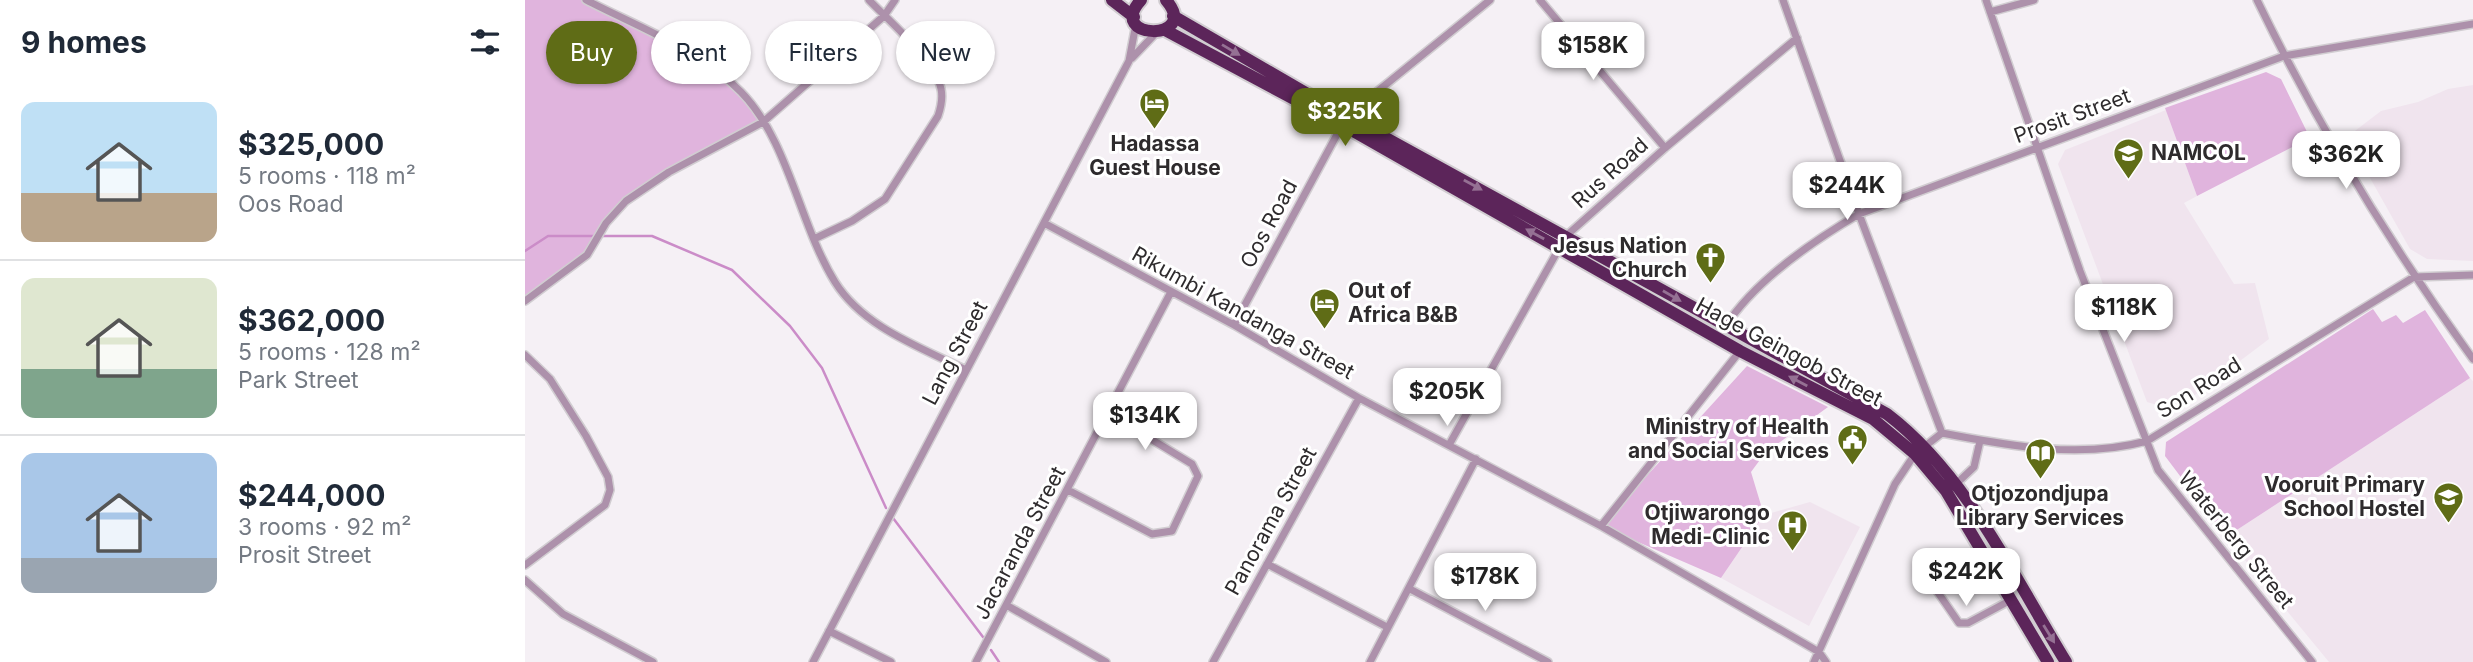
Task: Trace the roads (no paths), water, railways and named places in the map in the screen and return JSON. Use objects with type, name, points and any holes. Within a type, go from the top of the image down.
[{"type":"highway","name":"Hage Geingob Street","points":[[1112,0],[1144,31],[1160,32],[1344,120]]},
{"type":"highway","points":[[1135,20],[1141,0]]},
{"type":"highway","points":[[1160,32],[1173,16],[1166,0]]},
{"type":"highway","name":"Hage Geingob Street","points":[[1173,16],[1344,120],[1563,242],[1871,404],[1957,484],[1972,523],[2011,600],[2048,662]]},
{"type":"highway","name":"Hage Geingob Street","points":[[1563,242],[1739,351],[1873,419],[1920,449],[1945,491],[1972,523],[2066,662]]},
{"type":"street","points":[[586,0],[715,68],[743,93],[763,121],[836,283],[860,310],[887,331],[965,370]]},
{"type":"street","points":[[814,239],[852,221],[885,198],[938,116],[942,102],[938,78],[930,65],[869,0]]},
{"type":"street","points":[[525,301],[587,255],[606,223],[626,201],[669,172],[763,121],[884,16],[895,0]]},
{"type":"street","name":"Oos Road","points":[[1234,326],[1344,120],[1490,0]]},
{"type":"street","points":[[1540,0],[1665,148]]},
{"type":"street","points":[[1783,0],[1859,214],[1942,433],[1920,449],[1895,484],[1814,662]]},
{"type":"street","name":"Waterberg Street","points":[[1986,0],[2080,271],[2147,441],[2168,486],[2312,662]]},
{"type":"street","points":[[1990,12],[2034,0]]},
{"type":"street","points":[[2257,0],[2284,56],[2414,277],[2473,359]]},
{"type":"street","name":"Lang Street","points":[[1129,61],[1135,20]]},
{"type":"street","name":"Prosit Street","points":[[1725,327],[1746,301],[1820,237],[1859,214],[2284,56],[2473,24]]},
{"type":"street","name":"Lang Street","points":[[813,662],[1129,61],[1160,32]]},
{"type":"street","name":"Rus Road","points":[[1449,445],[1563,242],[1665,148],[1797,38]]},
{"type":"street","name":"Rikumbi Kandanga Street","points":[[1044,223],[1234,326],[1359,398],[1601,526],[1819,652],[1826,662]]},
{"type":"street","name":"Son Road","points":[[1942,433],[1980,441],[2090,451],[2118,449],[2147,441],[2414,277],[2473,275]]},
{"type":"street","name":"Jacaranda Street","points":[[977,662],[1171,292]]},
{"type":"street","points":[[1601,526],[1739,351]]},
{"type":"street","points":[[525,355],[550,379],[586,436],[608,477],[610,490],[605,505],[525,565]]},
{"type":"street","name":"Panorama Street","points":[[1213,662],[1359,398]]},
{"type":"street","points":[[1068,490],[1152,534],[1172,531],[1198,476],[1192,464],[1108,413]]},
{"type":"street","points":[[1945,491],[1957,484],[1974,467],[1980,441]]},
{"type":"street","points":[[1370,662],[1476,459]]},
{"type":"street","points":[[1266,564],[1387,627]]},
{"type":"street","points":[[525,580],[563,614],[653,662]]},
{"type":"street","points":[[1930,581],[1959,623],[1968,623],[2011,600]]},
{"type":"street","points":[[1410,589],[1548,662]]},
{"type":"street","points":[[1008,606],[1106,662]]},
{"type":"street","points":[[829,631],[891,662]]},
{"type":"waterway","points":[[525,251],[548,236],[652,236],[732,270],[790,326],[822,368],[886,508]]},
{"type":"waterway","points":[[893,518],[983,637]]},
{"type":"waterway","points":[[991,650],[999,662]]},
{"type":"place","name":"Hadassa Guest House","points":[[1155,131]]},
{"type":"place","name":"NAMCOL","points":[[2128,180]]},
{"type":"place","name":"Jesus Nation Church","points":[[1710,285]]},
{"type":"place","name":"Out of Africa B&B","points":[[1325,330]]},
{"type":"place","name":"Ministry of Health and Social Services","points":[[1852,466]]},
{"type":"place","name":"Otjozondjupa Library Services","points":[[2040,481]]},
{"type":"place","name":"Vooruit Primary School Hostel","points":[[2448,524]]},
{"type":"place","name":"Otjiwarongo Medi-Clinic","points":[[1793,552]]}]
